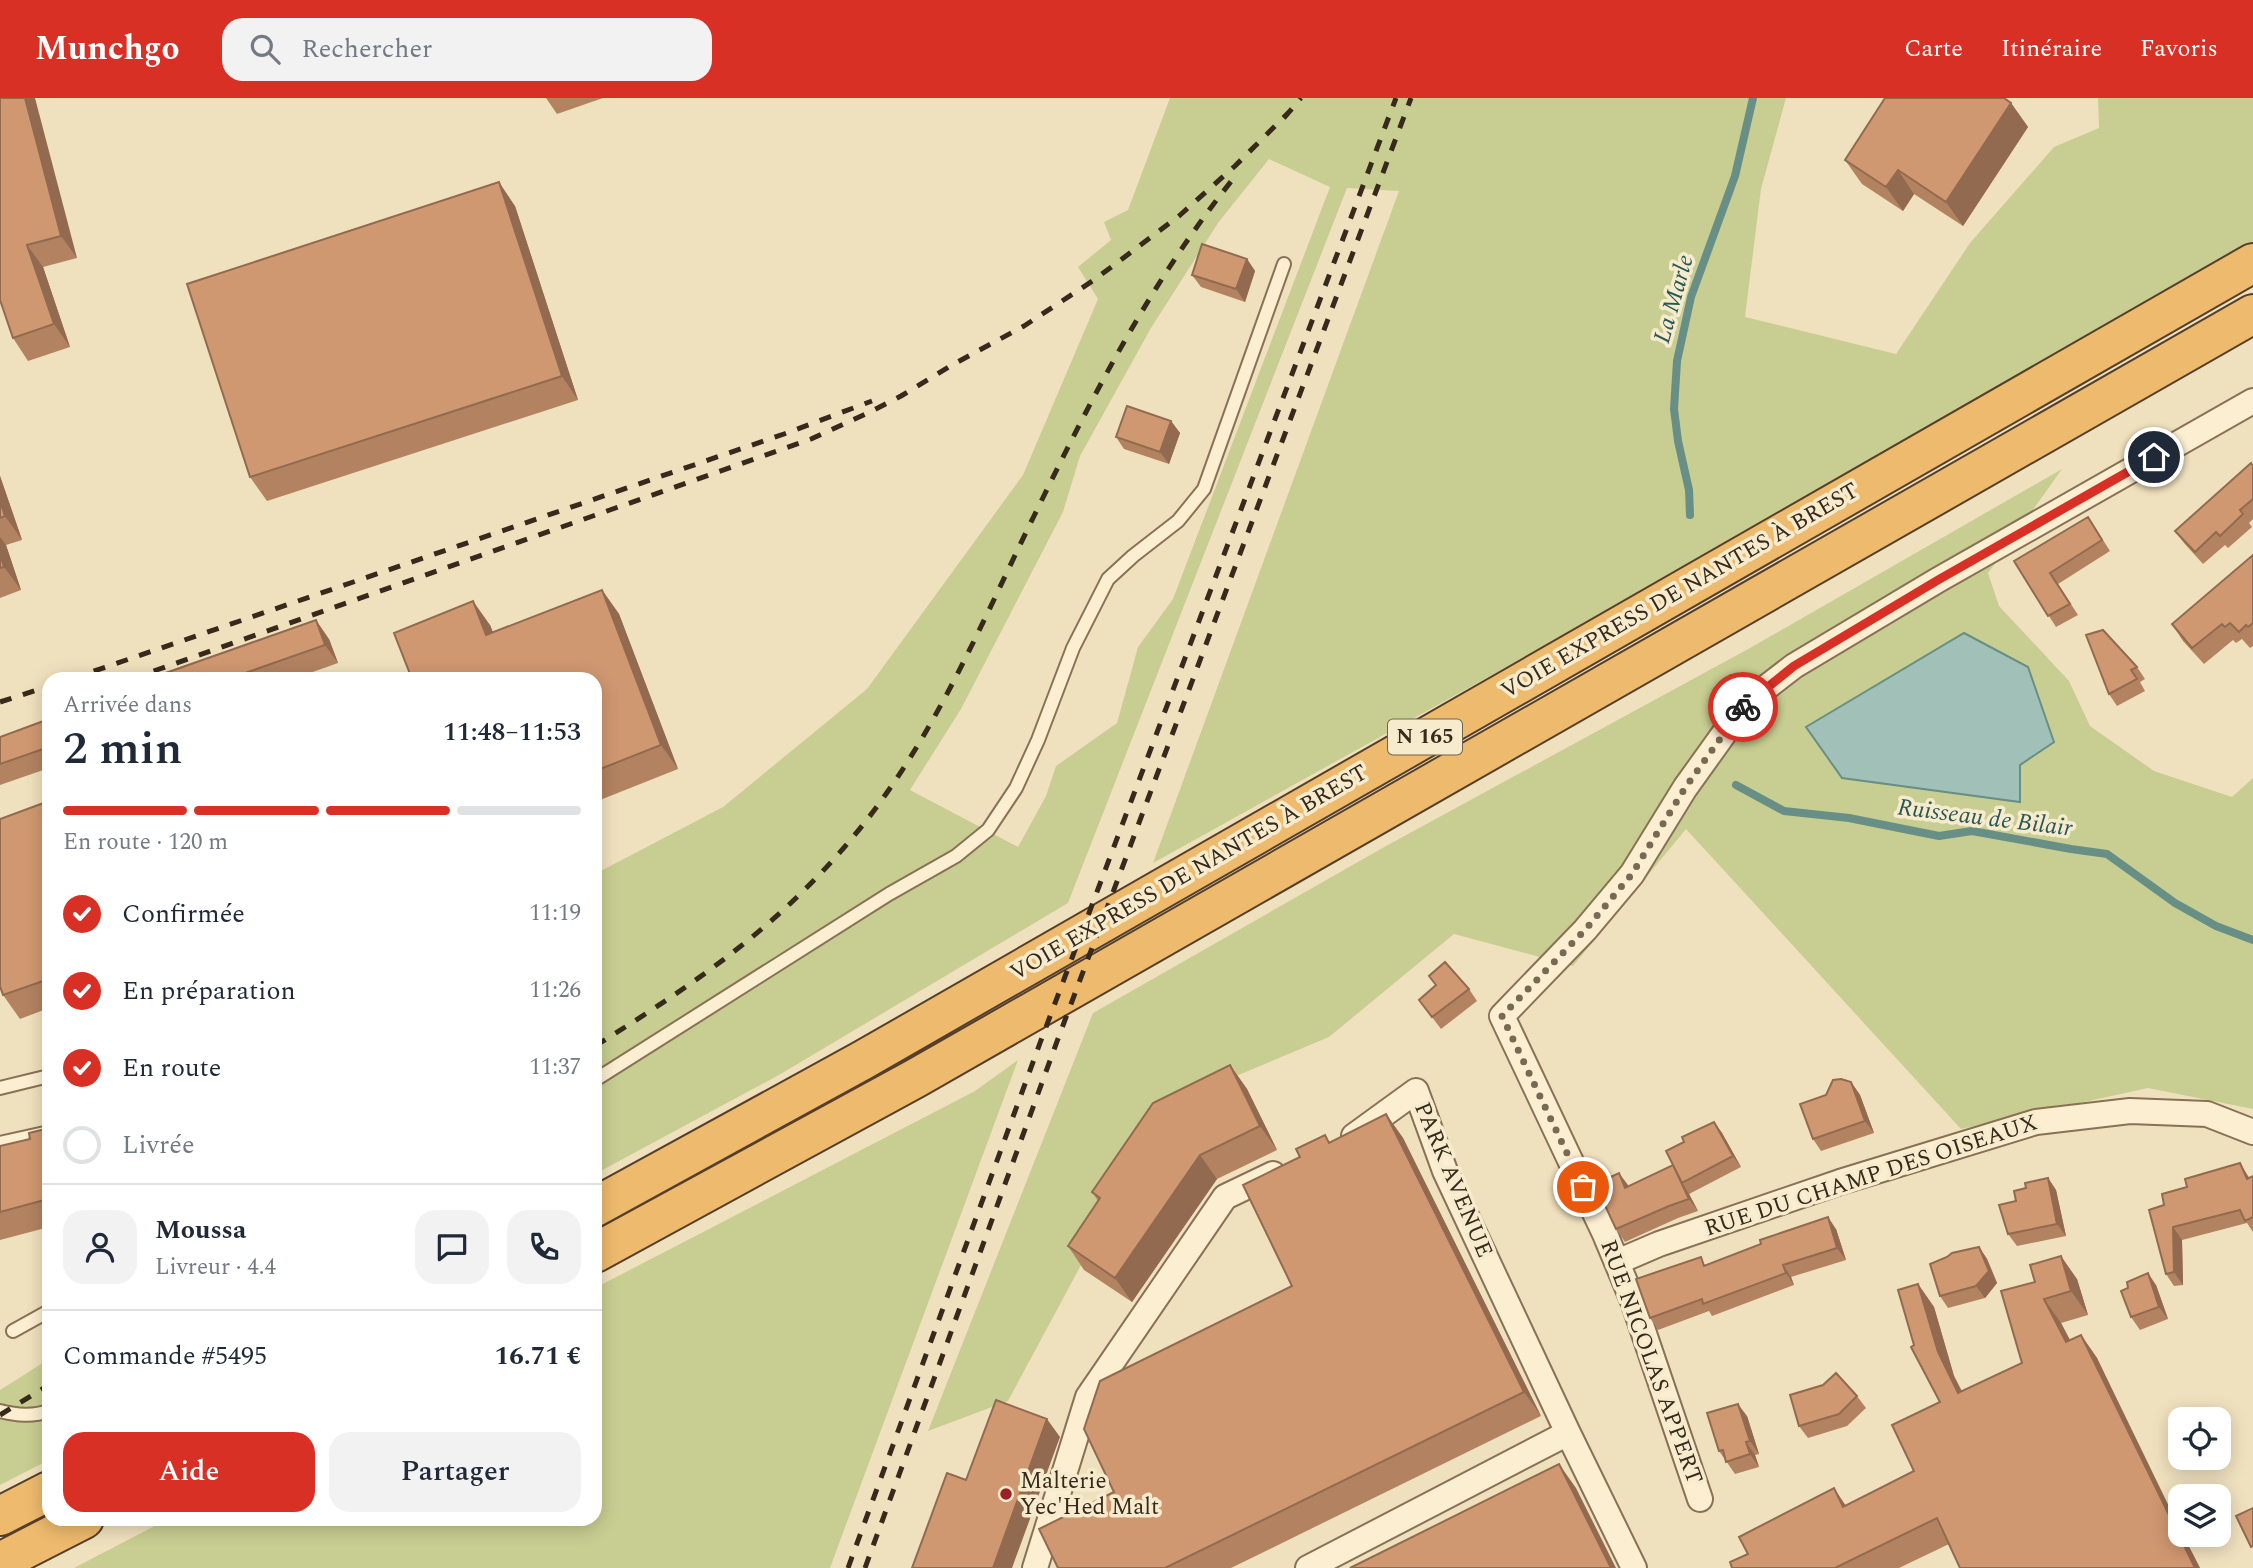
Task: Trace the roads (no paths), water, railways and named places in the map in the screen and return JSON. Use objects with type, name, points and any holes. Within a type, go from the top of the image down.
[{"type":"highway","name":"VOIE EXPRESS DE NANTES À BREST","points":[[602,1203],[875,1053],[2253,263]]},
{"type":"highway","name":"VOIE EXPRESS DE NANTES À BREST","points":[[602,1249],[994,1034],[2253,314]]},
{"type":"highway","points":[[0,1516],[42,1495]]},
{"type":"highway","points":[[0,1562],[70,1526]]},
{"type":"street","name":"RUE NICOLAS APPERT","points":[[1700,1499],[1633,1301],[1502,1016],[1585,930],[1632,874],[1685,788],[1746,703],[1794,666],[1938,580],[2252,404]]},
{"type":"street","name":"PARK AVENUE","points":[[1329,1148],[1352,1138],[1416,1091],[1445,1171],[1634,1568]]},
{"type":"street","name":"RUE DU CHAMP DES OISEAUX","points":[[1617,1262],[1659,1244],[1840,1182],[2036,1122],[2130,1111],[2207,1114],[2253,1132]]},
{"type":"street","points":[[1035,1568],[1088,1397],[1225,1196],[1294,1164]]},
{"type":"street","points":[[1308,1568],[1568,1433]]},
{"type":"lane","points":[[602,1076],[889,894],[956,856],[988,830],[1016,788],[1038,740],[1073,649],[1108,579],[1178,520],[1204,489],[1284,264]]},
{"type":"lane","points":[[0,1088],[42,1078]]},
{"type":"lane","points":[[0,1143],[42,1134]]},
{"type":"lane","points":[[13,1331],[42,1315]]},
{"type":"lane","points":[[0,1411],[22,1415],[42,1414]]},
{"type":"water","points":[[1964,633],[2028,667],[2054,742],[2020,765],[2020,802],[1842,778],[1806,727]]},
{"type":"waterway","name":"La Marle","points":[[1690,515],[1689,490],[1674,409],[1677,361],[1691,297],[1735,176],[1753,98]]},
{"type":"waterway","name":"Ruisseau de Bilair","points":[[1736,785],[1784,811],[1849,818],[1939,836],[1972,831],[2107,854],[2175,903],[2216,926],[2253,940]]},
{"type":"railway","points":[[1284,118],[1301,98]]},
{"type":"railway","points":[[848,1568],[1040,1043],[1396,98]]},
{"type":"railway","points":[[865,1568],[1059,1036],[1411,98]]},
{"type":"railway","points":[[151,672],[811,439],[870,412],[1024,326],[1094,280],[1179,216],[1235,166],[1289,112]]},
{"type":"railway","points":[[602,1041],[671,997],[741,946],[805,889],[866,821],[916,749],[938,711],[1079,426],[1126,339],[1178,255],[1237,174]]},
{"type":"railway","points":[[91,672],[784,434],[872,401]]},
{"type":"railway","points":[[0,702],[42,688]]},
{"type":"railway","points":[[0,1415],[42,1389]]},
{"type":"place","name":"Malterie Yec'Hed Malt","points":[[1006,1494]]}]
